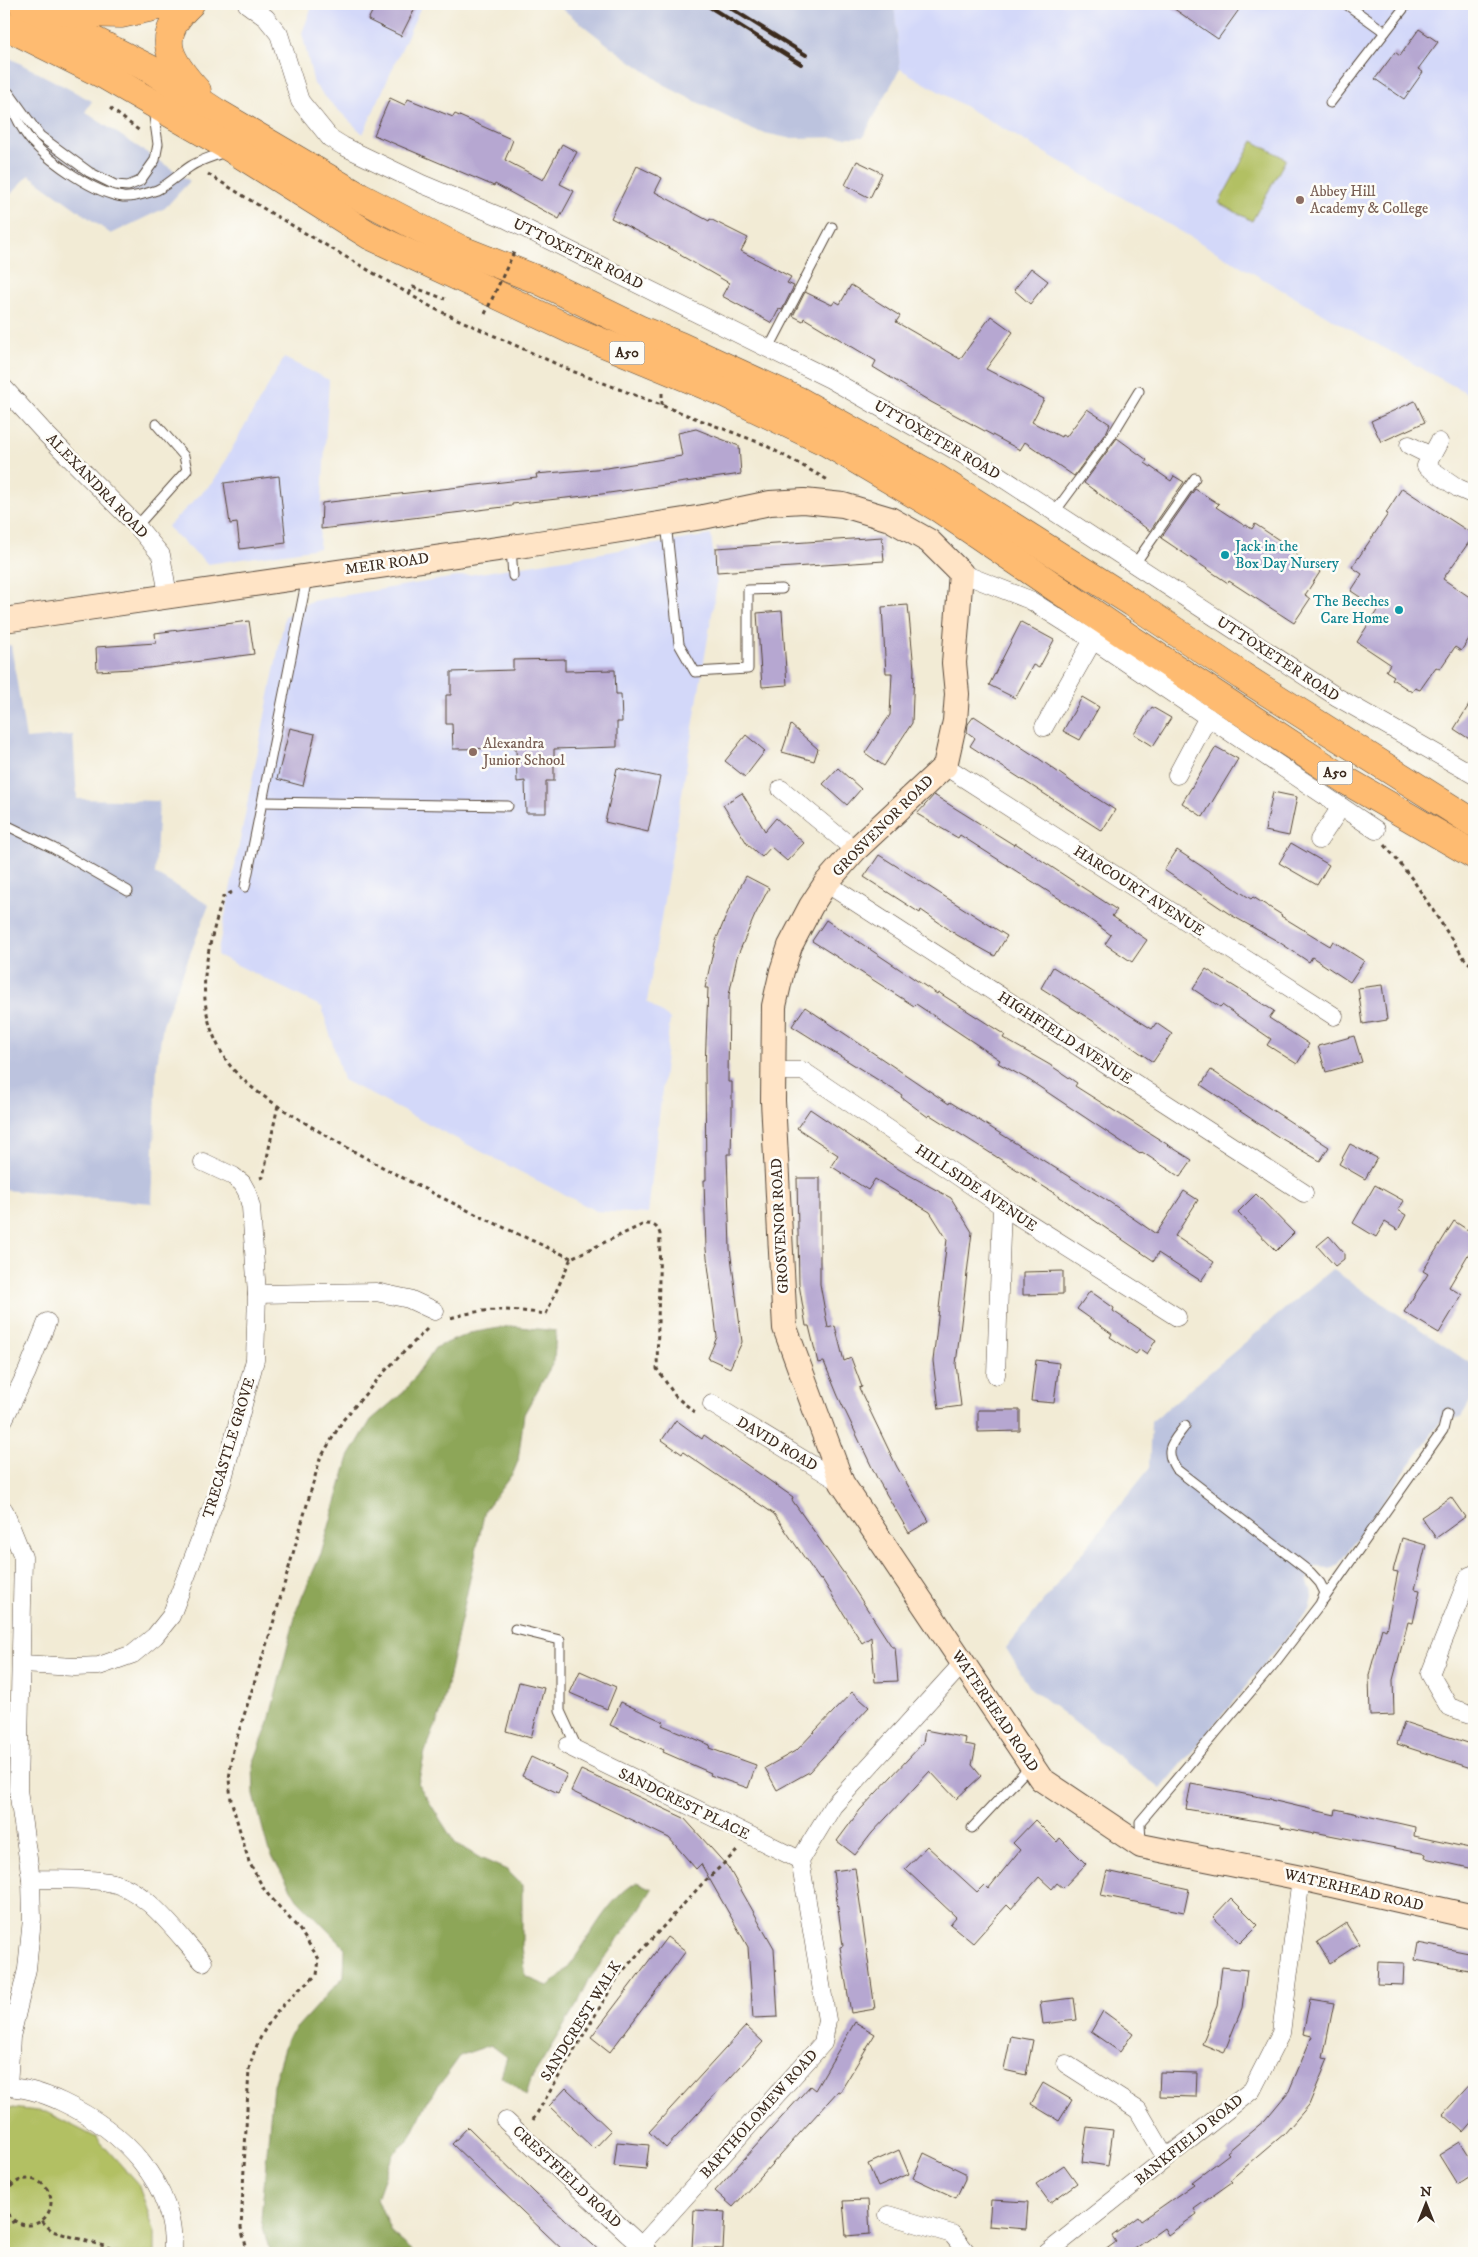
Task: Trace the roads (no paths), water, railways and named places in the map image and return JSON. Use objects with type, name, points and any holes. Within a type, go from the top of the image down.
[{"type":"highway","name":"A50","points":[[22,4],[152,70],[216,112],[360,197],[462,250],[538,280],[641,330],[799,401],[930,474],[1061,556],[1242,676],[1474,823]]},
{"type":"highway","points":[[29,4],[74,13],[121,14],[166,4]]},
{"type":"highway","points":[[190,4],[182,11],[169,30],[168,43],[177,68],[216,112]]},
{"type":"highway","name":"A50","points":[[4,24],[104,75],[232,149],[369,235],[572,330],[724,393],[828,443],[940,510],[1339,776],[1474,856]]},
{"type":"highway","points":[[1413,784],[1474,810]]},
{"type":"highway","points":[[1438,835],[1474,863]]},
{"type":"street","name":"UTTOXETER ROAD","points":[[247,4],[266,18],[279,34],[300,101],[330,138],[370,160],[506,219],[830,379],[983,466],[1337,698],[1474,775]]},
{"type":"street","name":"ALEXANDRA ROAD","points":[[4,388],[45,433],[137,526],[161,555],[168,596]]},
{"type":"street","points":[[1408,445],[1435,449],[1426,466],[1458,488],[1474,495]]},
{"type":"street","name":"MEIR ROAD","points":[[4,620],[511,546],[666,522],[770,503],[804,501],[843,505],[890,519],[929,541],[961,573]]},
{"type":"street","points":[[961,573],[1030,600],[1093,640],[1376,830]]},
{"type":"street","name":"GROSVENOR ROAD","points":[[842,1483],[785,1328],[773,1071],[774,1006],[782,972],[798,930],[826,883],[855,850],[945,766],[955,722],[957,694],[954,663],[961,573]]},
{"type":"street","points":[[1044,727],[1093,640]]},
{"type":"street","points":[[1177,775],[1208,717]]},
{"type":"street","name":"HARCOURT AVENUE","points":[[945,766],[1334,1016]]},
{"type":"street","points":[[781,788],[855,850]]},
{"type":"street","points":[[1319,840],[1341,807]]},
{"type":"street","name":"HIGHFIELD AVENUE","points":[[826,883],[1304,1193]]},
{"type":"street","name":"HILLSIDE AVENUE","points":[[773,1071],[803,1071],[1002,1206],[1177,1317]]},
{"type":"street","name":"TRECASTLE GROVE","points":[[22,1664],[75,1667],[99,1666],[133,1654],[155,1636],[171,1616],[222,1482],[255,1360],[257,1294],[251,1207],[247,1192],[242,1183],[233,1176],[203,1162]]},
{"type":"street","points":[[996,1375],[1002,1206]]},
{"type":"street","points":[[257,1294],[376,1292],[409,1299],[437,1320]]},
{"type":"street","points":[[4,1419],[27,1372],[47,1322]]},
{"type":"street","name":"DAVID ROAD","points":[[712,1404],[842,1483]]},
{"type":"street","name":"WATERHEAD ROAD","points":[[842,1483],[1041,1779],[1141,1846],[1301,1878],[1474,1918]]},
{"type":"street","points":[[4,1510],[23,1557],[18,1790],[32,1880],[32,1919],[28,1961],[12,2037],[6,2087],[45,2094],[81,2111],[109,2129],[138,2156],[157,2186],[168,2215],[173,2253]]},
{"type":"street","points":[[1474,1574],[1469,1576],[1430,1674],[1449,1707],[1474,1715]]},
{"type":"street","points":[[800,1860],[833,1806],[963,1663]]},
{"type":"street","name":"SANDCREST PLACE","points":[[573,1749],[751,1838],[800,1860]]},
{"type":"street","name":"BARTHOLOMEW ROAD","points":[[645,2250],[823,2043],[827,2020],[800,1860]]},
{"type":"street","name":"BANKFIELD ROAD","points":[[1047,2253],[1252,2090],[1281,2033],[1301,1878]]},
{"type":"street","points":[[32,1880],[110,1882],[126,1888],[140,1895],[150,1904],[203,1962]]},
{"type":"street","points":[[1066,2064],[1138,2110],[1166,2158]]},
{"type":"street","name":"CRESTFIELD ROAD","points":[[506,2121],[645,2250]]},
{"type":"street","points":[[888,2215],[952,2234],[967,2253]]},
{"type":"lane","points":[[1346,4],[1386,32]]},
{"type":"lane","points":[[1330,103],[1407,4]]},
{"type":"lane","points":[[4,89],[12,96],[40,136],[82,168],[115,185],[128,186],[140,181],[155,160],[158,144],[152,103]]},
{"type":"lane","points":[[4,89],[10,106],[31,141],[76,176],[101,190],[124,197],[157,189],[193,165],[232,149]]},
{"type":"lane","points":[[768,350],[832,227]]},
{"type":"lane","points":[[1054,513],[1114,432],[1139,391]]},
{"type":"lane","points":[[137,526],[187,470],[184,456],[156,424]]},
{"type":"lane","points":[[1134,565],[1195,478]]},
{"type":"lane","points":[[666,522],[679,644],[695,672],[748,669],[748,590],[782,589]]},
{"type":"lane","points":[[511,546],[513,576]]},
{"type":"lane","points":[[245,887],[308,576]]},
{"type":"lane","points":[[263,802],[508,806]]},
{"type":"lane","points":[[4,824],[53,848],[128,891]]},
{"type":"lane","points":[[1141,1846],[1140,1822],[1274,1664],[1320,1604],[1443,1430],[1447,1414]]},
{"type":"lane","points":[[1185,1426],[1170,1447],[1170,1459],[1176,1469],[1310,1572],[1320,1583],[1324,1593],[1320,1604]]},
{"type":"lane","points":[[515,1629],[560,1640],[560,1711],[573,1749]]},
{"type":"lane","points":[[972,1828],[1031,1764]]},
{"type":"railway","points":[[705,4],[801,64]]},
{"type":"railway","points":[[724,4],[806,55]]},
{"type":"place","name":"Abbey Hill Academy & College","points":[[1300,200]]},
{"type":"place","name":"Jack in the Box Day Nursery","points":[[1225,555]]},
{"type":"place","name":"The Beeches Care Home","points":[[1399,610]]},
{"type":"place","name":"Alexandra Junior School","points":[[473,752]]}]
